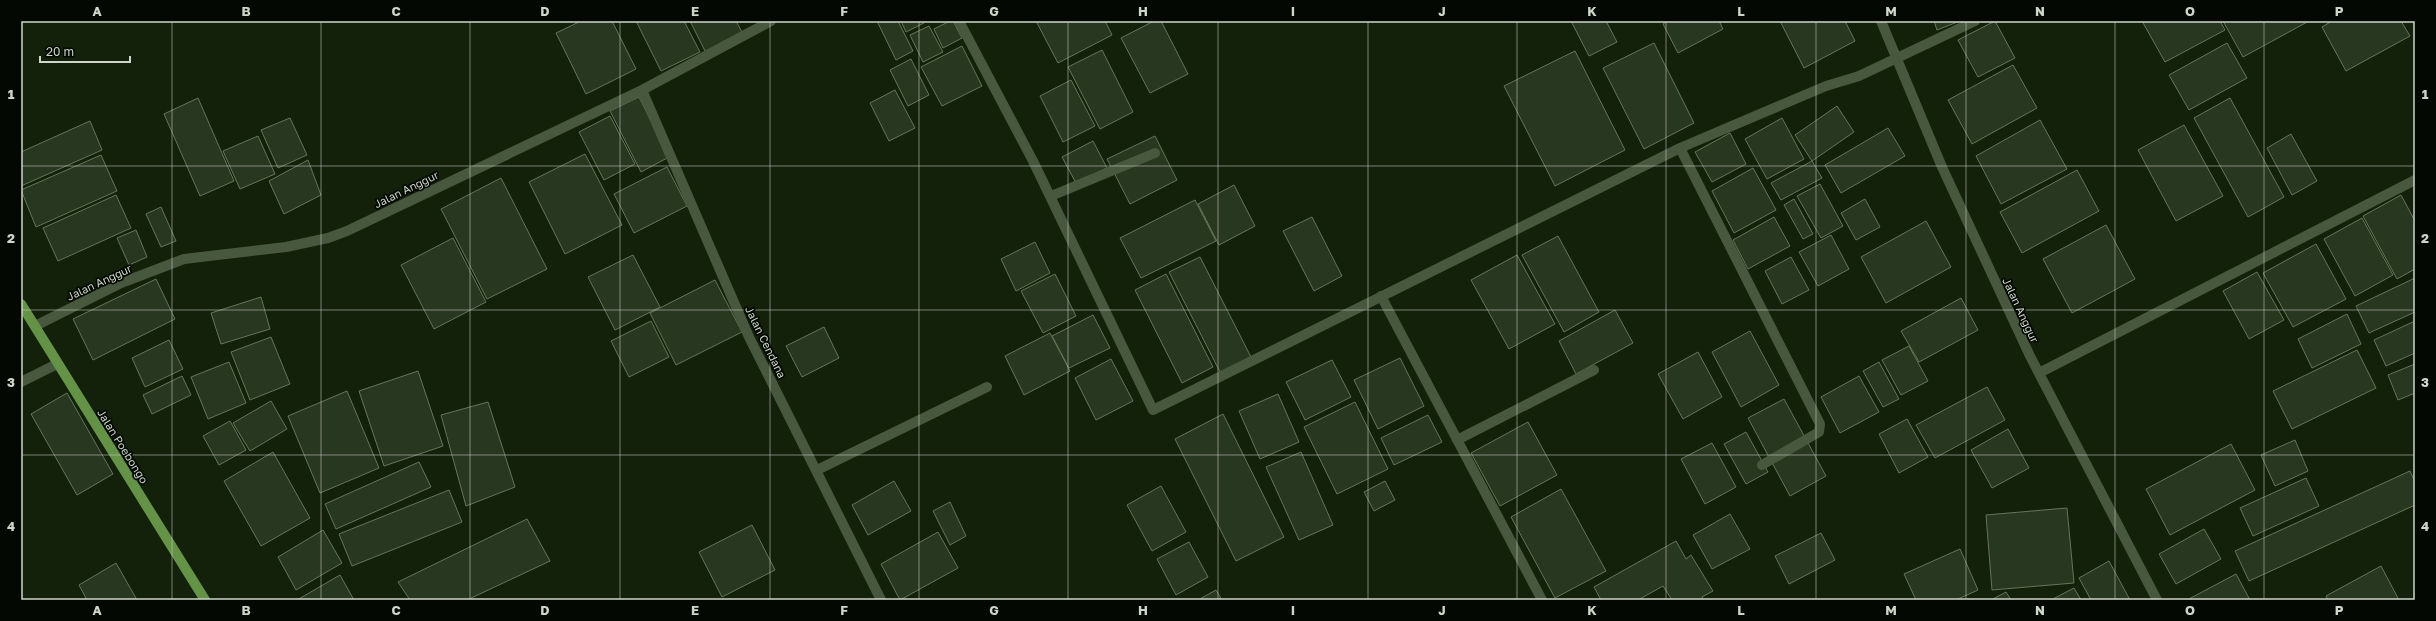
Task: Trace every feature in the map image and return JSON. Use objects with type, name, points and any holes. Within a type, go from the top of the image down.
[{"type":"main road","name":"Jalan Poebongo","points":[[21,304],[205,600]]},
{"type":"street","name":"Jalan Anggur","points":[[35,326],[121,283],[184,259],[286,247],[328,238],[347,231],[642,90],[771,21]]},
{"type":"street","points":[[959,21],[1050,196],[1153,410],[1680,148],[1826,86],[1859,76],[1898,59],[1975,21]]},
{"type":"street","name":"Jalan Anggur","points":[[1881,21],[1947,179],[2039,373],[2157,600]]},
{"type":"street","name":"Jalan Cendana","points":[[642,90],[749,337],[881,600]]},
{"type":"street","points":[[1680,148],[1820,424],[1819,432],[1762,465]]},
{"type":"street","points":[[1050,196],[1155,153]]},
{"type":"street","points":[[2039,373],[2415,180]]},
{"type":"street","points":[[1380,296],[1542,600]]},
{"type":"street","points":[[21,382],[57,364]]},
{"type":"street","points":[[1457,440],[1594,370]]},
{"type":"street","points":[[817,470],[987,387]]},
{"type":"building","points":[[581,21],[612,21],[636,69],[586,94],[556,33]]},
{"type":"building","points":[[636,21],[684,21],[700,52],[661,71]]},
{"type":"building","points":[[690,21],[736,21],[743,34],[706,53]]},
{"type":"building","points":[[877,21],[898,21],[913,51],[896,60]]},
{"type":"building","points":[[901,21],[924,21],[924,23],[906,32]]},
{"type":"building","points":[[953,21],[962,38],[943,48],[934,29]]},
{"type":"building","points":[[1036,21],[1105,21],[1112,35],[1058,63]]},
{"type":"building","points":[[1154,21],[1161,21],[1188,74],[1150,93],[1121,38]]},
{"type":"building","points":[[1571,21],[1606,21],[1617,42],[1589,56]]},
{"type":"building","points":[[1668,21],[1719,21],[1723,29],[1678,53],[1663,24]]},
{"type":"building","points":[[1780,21],[1845,21],[1855,41],[1804,68]]},
{"type":"building","points":[[1934,21],[1960,21],[1937,30]]},
{"type":"building","points":[[1995,21],[2015,58],[1978,77],[1958,40]]},
{"type":"building","points":[[2142,21],[2220,21],[2225,30],[2165,62]]},
{"type":"building","points":[[2223,21],[2309,21],[2243,57]]},
{"type":"building","points":[[2332,21],[2401,21],[2410,36],[2346,71],[2322,27]]},
{"type":"building","points":[[929,26],[943,52],[923,62],[910,35]]},
{"type":"building","points":[[1654,43],[1694,123],[1644,149],[1603,68]]},
{"type":"building","points":[[2227,43],[2247,78],[2189,110],[2169,75]]},
{"type":"building","points":[[962,46],[982,86],[942,106],[921,67]]},
{"type":"building","points":[[1102,50],[1133,112],[1100,129],[1068,67]]},
{"type":"building","points":[[1575,51],[1625,150],[1555,186],[1504,86]]},
{"type":"building","points":[[911,59],[929,95],[908,106],[890,70]]},
{"type":"building","points":[[2013,65],[2037,108],[1972,144],[1948,100]]},
{"type":"building","points":[[1071,80],[1095,126],[1063,142],[1040,96]]},
{"type":"building","points":[[895,90],[915,128],[889,141],[870,103]]},
{"type":"building","points":[[639,97],[669,157],[641,172],[610,111]]},
{"type":"building","points":[[198,98],[234,181],[200,196],[164,114]]},
{"type":"building","points":[[2230,98],[2284,197],[2248,217],[2194,118]]},
{"type":"building","points":[[1837,106],[1854,132],[1812,161],[1795,135]]},
{"type":"building","points":[[610,116],[635,164],[604,180],[579,132]]},
{"type":"building","points":[[290,118],[307,155],[278,168],[261,130]]},
{"type":"building","points":[[1782,118],[1804,159],[1767,179],[1745,139]]},
{"type":"building","points":[[2040,120],[2067,169],[2001,204],[1976,156]]},
{"type":"building","points":[[90,121],[102,150],[21,186],[21,152]]},
{"type":"building","points":[[2184,125],[2223,196],[2176,221],[2138,150]]},
{"type":"building","points":[[1888,128],[1905,156],[1841,193],[1825,165]]},
{"type":"building","points":[[1730,133],[1746,164],[1712,182],[1695,152]]},
{"type":"building","points":[[2291,134],[2317,181],[2292,195],[2267,148]]},
{"type":"building","points":[[258,136],[275,174],[240,189],[223,151]]},
{"type":"building","points":[[1155,136],[1177,180],[1130,204],[1107,159]]},
{"type":"building","points":[[1093,141],[1107,168],[1076,183],[1062,157]]},
{"type":"building","points":[[585,154],[622,225],[565,254],[529,182]]},
{"type":"building","points":[[101,155],[117,191],[36,227],[21,190]]},
{"type":"building","points":[[308,160],[321,195],[284,214],[269,181]]},
{"type":"building","points":[[1812,161],[1822,178],[1781,200],[1771,183]]},
{"type":"building","points":[[667,167],[687,206],[634,233],[614,194]]},
{"type":"building","points":[[1753,168],[1776,210],[1734,233],[1712,191]]},
{"type":"building","points":[[2077,170],[2099,211],[2022,253],[2000,212]]},
{"type":"building","points":[[501,178],[547,269],[487,299],[441,209]]},
{"type":"building","points":[[1820,184],[1843,226],[1821,238],[1797,196]]},
{"type":"building","points":[[1234,185],[1255,226],[1219,245],[1198,204]]},
{"type":"building","points":[[116,195],[131,228],[58,261],[43,228]]},
{"type":"building","points":[[2401,195],[2415,221],[2415,269],[2397,279],[2363,216]]},
{"type":"building","points":[[1794,199],[1813,234],[1803,239],[1784,205]]},
{"type":"building","points":[[1865,199],[1880,227],[1856,240],[1841,213]]},
{"type":"building","points":[[1195,200],[1216,241],[1141,278],[1120,238]]},
{"type":"building","points":[[161,207],[176,241],[161,247],[146,214]]},
{"type":"building","points":[[1312,217],[1342,276],[1314,291],[1283,231]]},
{"type":"building","points":[[1774,217],[1790,246],[1748,269],[1733,240]]},
{"type":"building","points":[[2362,218],[2393,275],[2355,296],[2324,239]]},
{"type":"building","points":[[1926,221],[1951,267],[1886,303],[1861,257]]},
{"type":"building","points":[[2106,225],[2135,279],[2072,313],[2043,259]]},
{"type":"building","points":[[136,230],[147,257],[129,265],[117,238]]},
{"type":"building","points":[[1831,235],[1849,269],[1818,286],[1799,252]]},
{"type":"building","points":[[1558,236],[1599,312],[1564,332],[1522,255]]},
{"type":"building","points":[[453,238],[486,302],[434,329],[401,265]]},
{"type":"building","points":[[1035,242],[1050,273],[1016,291],[1001,259]]},
{"type":"building","points":[[2316,244],[2346,299],[2293,327],[2263,273]]},
{"type":"building","points":[[633,255],[660,307],[615,330],[588,277]]},
{"type":"building","points":[[1517,255],[1555,324],[1509,349],[1471,280]]},
{"type":"building","points":[[1200,257],[1252,359],[1221,374],[1169,272]]},
{"type":"building","points":[[1791,257],[1809,290],[1782,304],[1765,271]]},
{"type":"building","points":[[2257,272],[2284,320],[2249,339],[2223,291]]},
{"type":"building","points":[[1055,274],[1076,316],[1043,333],[1021,291]]},
{"type":"building","points":[[1166,274],[1213,367],[1182,383],[1135,290]]},
{"type":"building","points":[[2415,278],[2415,312],[2369,333],[2356,306]]},
{"type":"building","points":[[156,279],[175,319],[93,360],[73,319]]},
{"type":"building","points":[[715,280],[742,332],[676,365],[650,313]]},
{"type":"building","points":[[261,297],[270,329],[221,344],[211,313]]},
{"type":"building","points":[[1961,298],[1978,330],[1919,362],[1901,331]]},
{"type":"building","points":[[1615,310],[1633,343],[1576,374],[1559,341]]},
{"type":"building","points":[[2347,314],[2361,344],[2312,368],[2298,339]]},
{"type":"building","points":[[1093,315],[1110,348],[1069,368],[1052,336]]},
{"type":"building","points":[[651,321],[669,357],[629,377],[611,341]]},
{"type":"building","points":[[2415,321],[2415,353],[2386,366],[2374,340]]},
{"type":"building","points":[[824,327],[839,358],[802,377],[786,346]]},
{"type":"building","points":[[1750,331],[1779,385],[1741,407],[1712,352]]},
{"type":"building","points":[[1050,333],[1070,371],[1024,395],[1005,356]]},
{"type":"building","points":[[271,337],[290,384],[250,400],[231,352]]},
{"type":"building","points":[[169,340],[183,369],[145,387],[132,358]]},
{"type":"building","points":[[1909,346],[1928,381],[1901,395],[1882,360]]},
{"type":"building","points":[[2357,350],[2376,388],[2292,429],[2273,391]]},
{"type":"building","points":[[1698,352],[1722,397],[1683,419],[1658,374]]},
{"type":"building","points":[[1400,358],[1424,406],[1378,429],[1354,380]]},
{"type":"building","points":[[1111,359],[1133,401],[1096,420],[1075,378]]},
{"type":"building","points":[[1332,360],[1351,397],[1305,420],[1286,382]]},
{"type":"building","points":[[229,362],[246,403],[208,419],[191,377]]},
{"type":"building","points":[[1879,362],[1899,399],[1883,407],[1863,371]]},
{"type":"building","points":[[2415,364],[2415,393],[2398,400],[2388,375]]},
{"type":"building","points":[[418,371],[443,446],[384,466],[359,391]]},
{"type":"building","points":[[182,376],[191,395],[152,414],[143,395]]},
{"type":"building","points":[[1859,376],[1879,412],[1840,433],[1821,397]]},
{"type":"building","points":[[1987,387],[2005,420],[1935,458],[1916,425]]},
{"type":"building","points":[[347,391],[379,468],[320,493],[288,416]]},
{"type":"building","points":[[67,393],[113,474],[77,495],[31,414]]},
{"type":"building","points":[[1278,394],[1299,442],[1260,459],[1239,411]]},
{"type":"building","points":[[1784,399],[1826,476],[1790,496],[1748,418]]},
{"type":"building","points":[[271,401],[287,429],[250,451],[233,423]]},
{"type":"building","points":[[488,402],[515,487],[466,506],[441,415]]},
{"type":"building","points":[[1355,402],[1388,469],[1337,494],[1304,427]]},
{"type":"building","points":[[1223,414],[1284,537],[1236,561],[1175,439]]},
{"type":"building","points":[[1428,415],[1442,442],[1394,465],[1381,438]]},
{"type":"building","points":[[1907,419],[1928,457],[1899,473],[1879,434]]},
{"type":"building","points":[[230,421],[246,450],[219,465],[203,436]]},
{"type":"building","points":[[1528,422],[1557,475],[1500,506],[1471,453]]},
{"type":"building","points":[[2008,429],[2029,468],[1992,488],[1971,450]]},
{"type":"building","points":[[1746,432],[1768,472],[1746,484],[1724,444]]},
{"type":"building","points":[[2295,440],[2308,471],[2275,486],[2261,455]]},
{"type":"building","points":[[1712,443],[1736,487],[1705,504],[1681,459]]},
{"type":"building","points":[[2231,444],[2255,490],[2170,535],[2146,489]]},
{"type":"building","points":[[273,452],[310,518],[261,546],[224,481]]},
{"type":"building","points":[[1301,452],[1333,525],[1299,540],[1266,467]]},
{"type":"building","points":[[419,462],[431,487],[336,529],[325,504]]},
{"type":"building","points":[[2410,471],[2415,482],[2415,505],[2249,581],[2235,551]]},
{"type":"building","points":[[2306,478],[2319,506],[2253,536],[2240,508]]},
{"type":"building","points":[[894,481],[911,511],[868,535],[852,505]]},
{"type":"building","points":[[1385,481],[1395,500],[1374,511],[1364,492]]},
{"type":"building","points":[[1161,486],[1186,532],[1152,551],[1127,505]]},
{"type":"building","points":[[1561,489],[1606,571],[1555,598],[1511,517]]},
{"type":"building","points":[[449,490],[462,522],[352,566],[339,534]]},
{"type":"building","points":[[950,502],[966,536],[950,545],[933,511]]},
{"type":"building","points":[[2067,508],[2074,583],[1992,590],[1986,515]]},
{"type":"building","points":[[1730,514],[1750,549],[1712,569],[1693,535]]},
{"type":"building","points":[[527,519],[550,561],[467,600],[410,600],[398,582]]},
{"type":"building","points":[[752,525],[775,570],[722,597],[699,552]]},
{"type":"building","points":[[2204,529],[2221,559],[2176,584],[2159,554]]},
{"type":"building","points":[[323,530],[342,563],[296,590],[278,557]]},
{"type":"building","points":[[938,532],[958,568],[900,600],[881,564]]},
{"type":"building","points":[[1821,533],[1835,560],[1789,584],[1775,556]]},
{"type":"building","points":[[1676,541],[1686,559],[1691,555],[1713,591],[1702,597],[1704,600],[1672,600],[1663,586],[1638,600],[1601,600],[1594,587]]},
{"type":"building","points":[[1189,542],[1208,577],[1176,595],[1157,559]]},
{"type":"building","points":[[1960,549],[1978,590],[1956,600],[1916,600],[1904,574]]},
{"type":"building","points":[[2109,561],[2130,600],[2091,600],[2079,578]]},
{"type":"building","points":[[116,563],[137,600],[87,600],[79,585]]},
{"type":"building","points":[[2381,566],[2399,600],[2328,600],[2326,596]]},
{"type":"building","points":[[2236,574],[2250,600],[2187,600]]},
{"type":"building","points":[[340,575],[354,600],[297,600]]},
{"type":"building","points":[[2074,588],[2081,600],[2051,600]]},
{"type":"building","points":[[1216,590],[1222,600],[1198,600]]},
{"type":"building","points":[[2006,592],[2011,600],[1991,600]]}]
